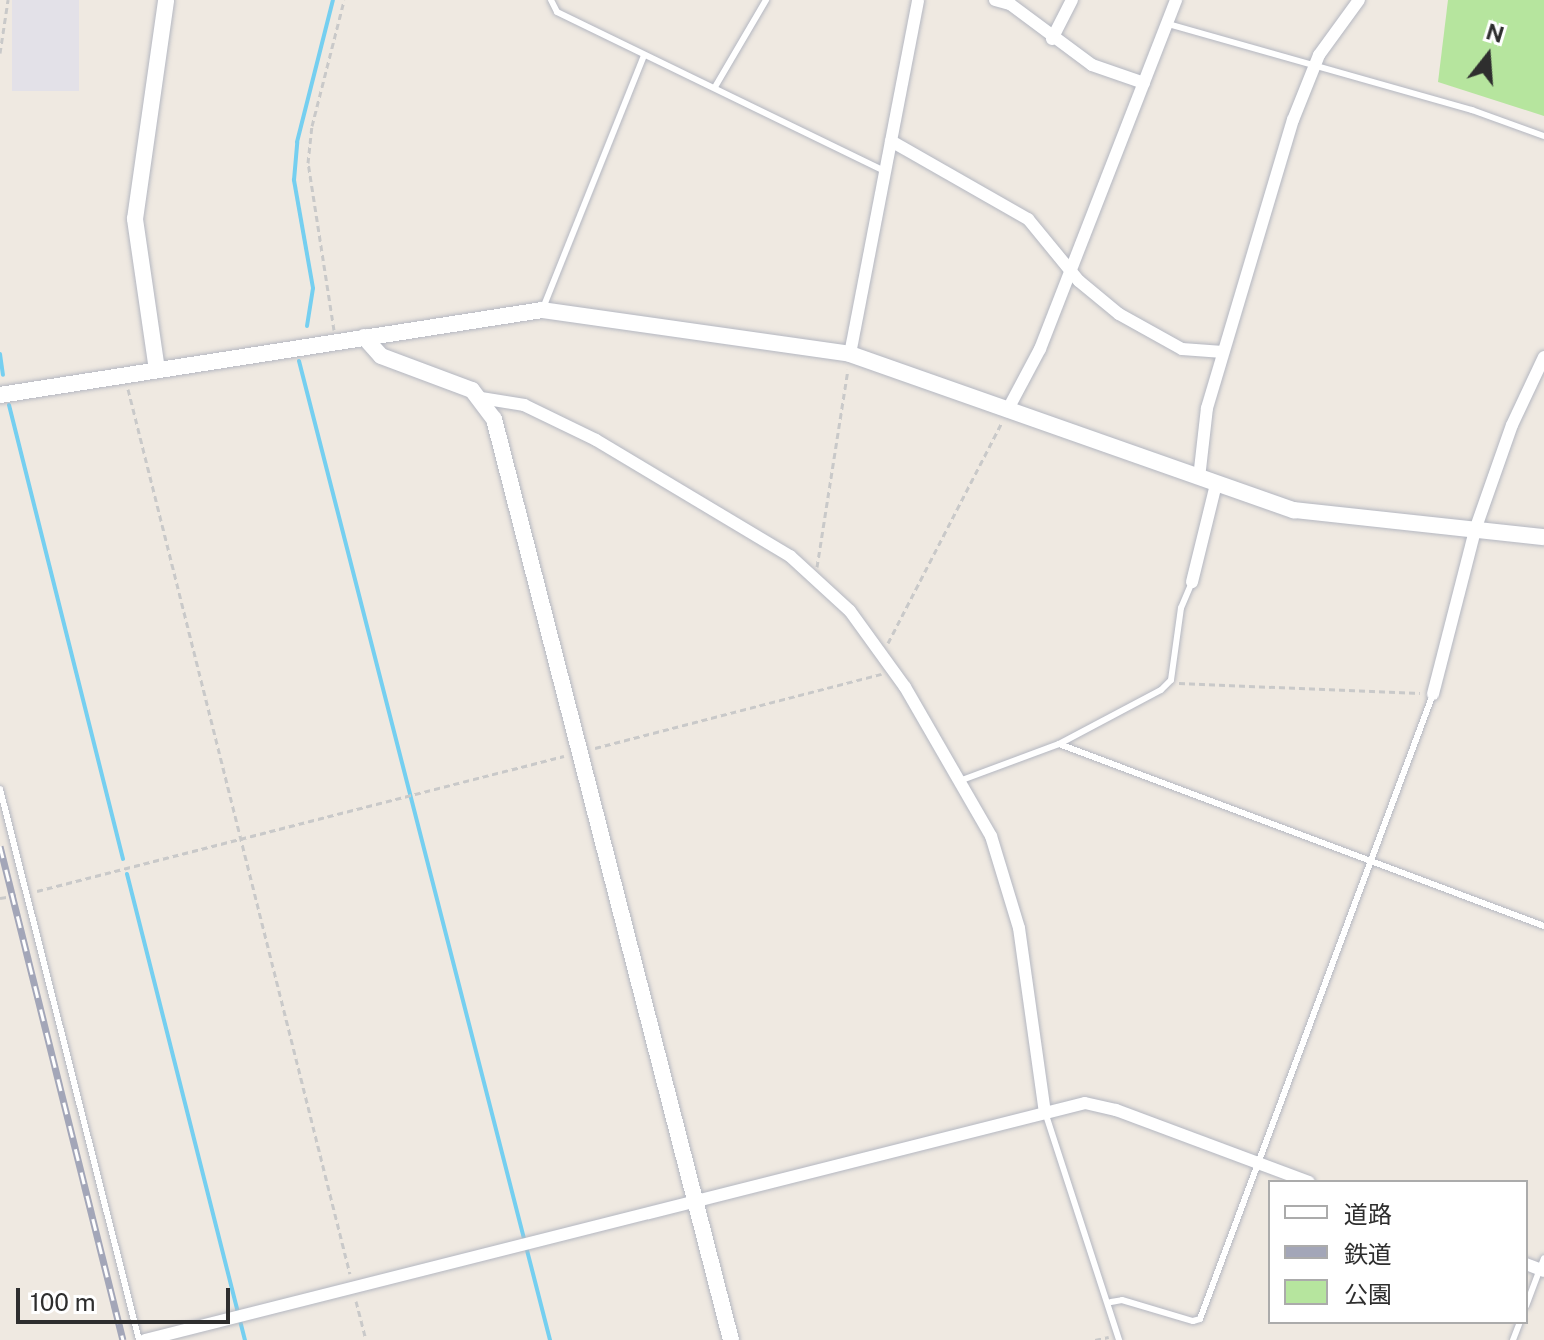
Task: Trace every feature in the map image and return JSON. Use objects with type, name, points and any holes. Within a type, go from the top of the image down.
[{"type":"street","points":[[157,370],[135,219],[166,0]]},
{"type":"street","points":[[850,354],[918,0]]},
{"type":"street","points":[[995,0],[1010,4],[1052,39],[1092,65],[1144,83]]},
{"type":"street","points":[[1052,39],[1072,0]]},
{"type":"street","points":[[1007,411],[1040,349],[1176,0]]},
{"type":"street","points":[[1199,478],[1207,408],[1251,275],[1270,191],[1314,69],[1359,0]]},
{"type":"street","points":[[891,141],[1028,219],[1071,270],[1119,314],[1182,349],[1223,352]]},
{"type":"street","points":[[0,395],[542,310],[850,354],[1294,510],[1544,537]]},
{"type":"street","points":[[364,337],[381,356],[481,398],[524,405],[596,440],[814,574],[893,670],[962,780],[1010,885],[1045,1112]]},
{"type":"street","points":[[1433,694],[1475,530],[1512,425],[1544,357]]},
{"type":"street","points":[[481,398],[502,450],[556,650],[577,753],[731,1340]]},
{"type":"street","points":[[1192,582],[1216,484]]},
{"type":"street","points":[[142,1340],[1085,1103],[1108,1107],[1304,1180]]},
{"type":"lane","points":[[551,0],[557,12],[884,171]]},
{"type":"lane","points":[[715,87],[766,0]]},
{"type":"lane","points":[[1165,24],[1314,69],[1472,110],[1544,136]]},
{"type":"lane","points":[[542,310],[644,55]]},
{"type":"lane","points":[[962,780],[1059,744],[1144,702],[1168,683],[1181,608],[1192,582]]},
{"type":"lane","points":[[1111,1302],[1122,1300],[1193,1321],[1200,1319],[1433,694]]},
{"type":"lane","points":[[1059,744],[1544,926]]},
{"type":"lane","points":[[0,789],[142,1340]]},
{"type":"lane","points":[[1045,1112],[1111,1302],[1119,1340]]},
{"type":"lane","points":[[1528,1301],[1543,1266]]},
{"type":"path","points":[[0,53],[8,0]]},
{"type":"path","points":[[336,341],[308,163],[312,126],[344,0]]},
{"type":"path","points":[[814,574],[823,554],[850,354]]},
{"type":"path","points":[[124,375],[366,1340]]},
{"type":"path","points":[[881,653],[1007,411]]},
{"type":"path","points":[[0,898],[893,670]]},
{"type":"path","points":[[1168,683],[1433,694]]},
{"type":"shaded area","points":[[12,0],[79,0],[79,91],[12,91]]},
{"type":"green space","points":[[1448,0],[1544,0],[1544,116],[1438,82]]},
{"type":"waterway","points":[[307,326],[313,288],[294,180],[297,142],[333,0]]},
{"type":"waterway","points":[[0,354],[3,375]]},
{"type":"waterway","points":[[299,361],[550,1340]]},
{"type":"waterway","points":[[9,405],[123,859]]},
{"type":"waterway","points":[[127,874],[245,1340]]},
{"type":"railway","points":[[0,846],[123,1340]]}]
